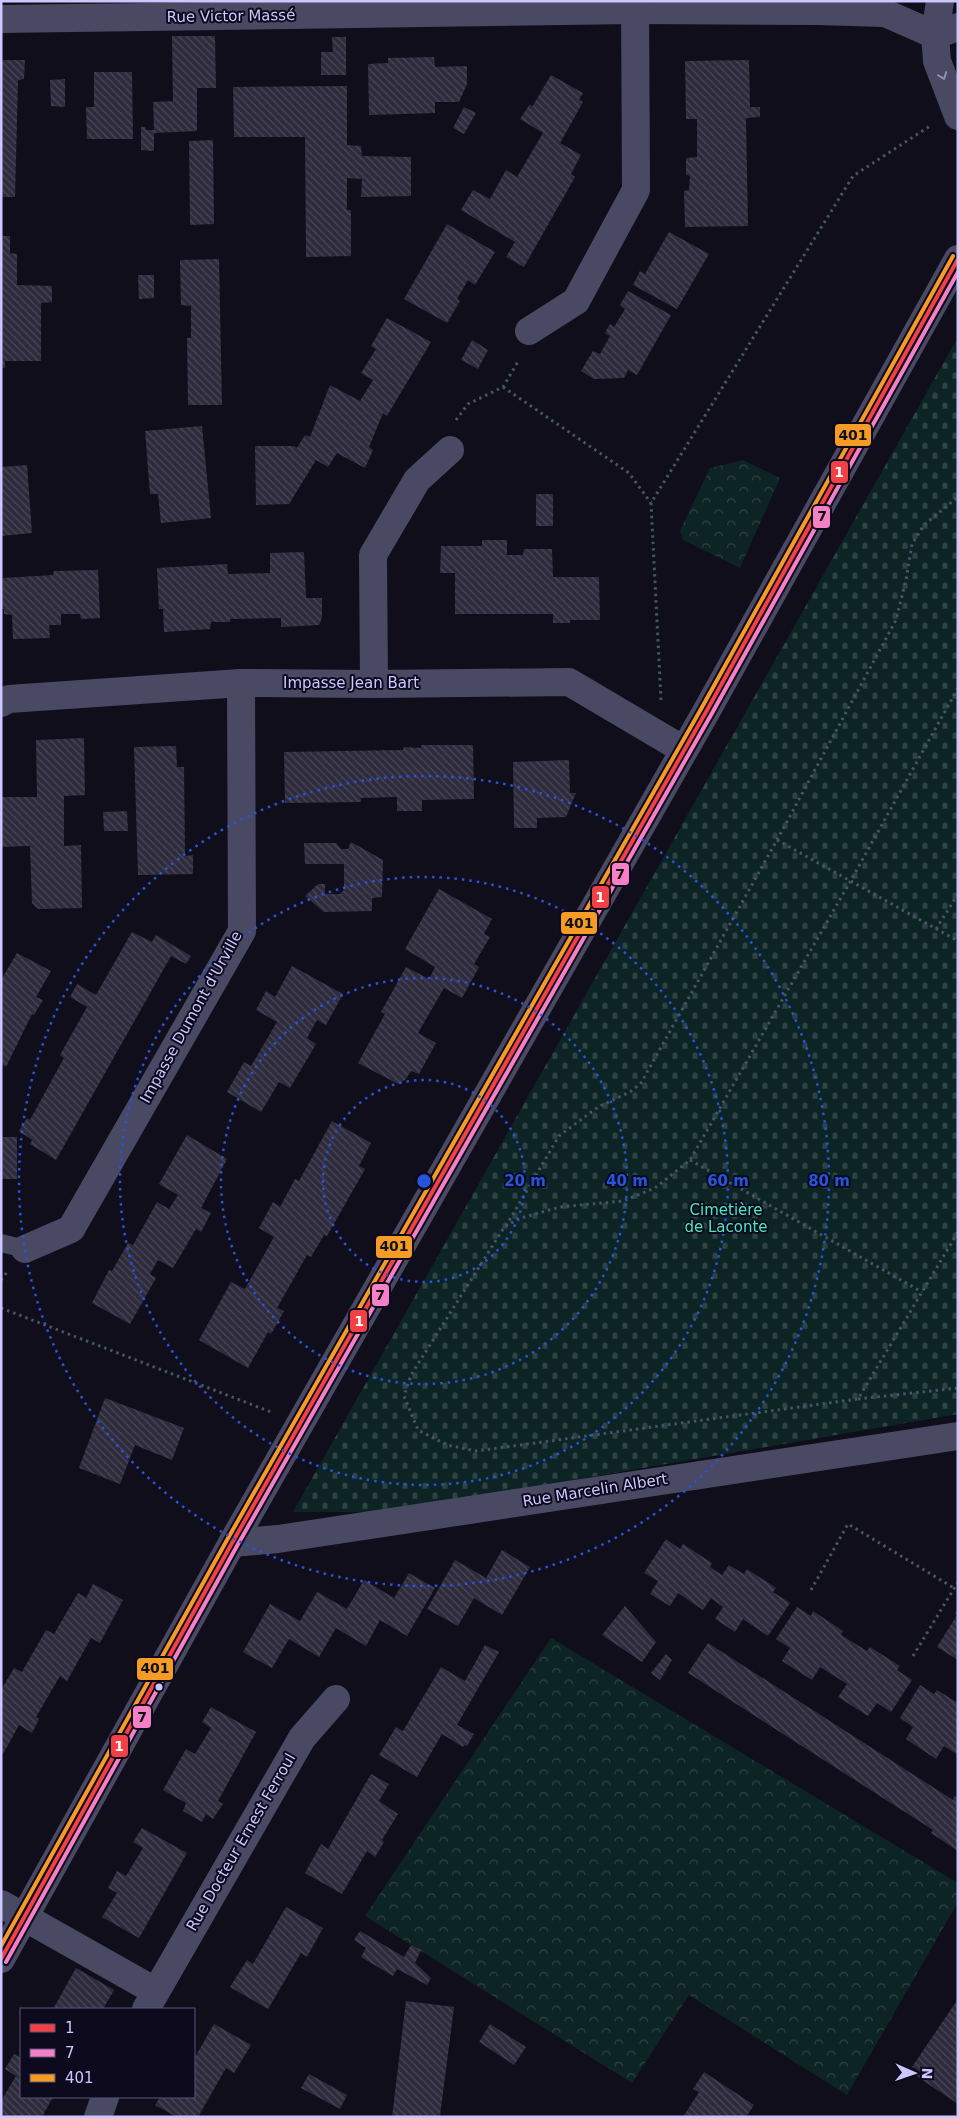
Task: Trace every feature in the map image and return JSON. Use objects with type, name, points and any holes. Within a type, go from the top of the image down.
[{"type":"street","points":[[940,1],[947,31],[937,62],[956,112]]},
{"type":"street","points":[[529,331],[576,301],[636,190],[635,5]]},
{"type":"street","name":"Rue Victor Massé","points":[[1,19],[635,5],[885,14],[947,31]]},
{"type":"street","points":[[1,1960],[232,1543],[684,750],[958,259]]},
{"type":"street","points":[[374,684],[373,555],[417,480],[450,450]]},
{"type":"street","name":"Impasse Jean Bart","points":[[1,703],[9,699],[241,683],[568,682],[684,750]]},
{"type":"street","name":"Impasse Dumont d'Urville","points":[[13,1246],[71,1229],[242,931],[241,683]]},
{"type":"street","name":"Rue Marcelin Albert","points":[[232,1543],[278,1539],[958,1436]]},
{"type":"street","name":"Rue Docteur Ernest Ferroul","points":[[1,1904],[26,1917],[150,2000],[302,1738],[336,1699]]},
{"type":"street","points":[[98,2117],[105,2098]]},
{"type":"path","points":[[651,503],[853,176],[956,112]]},
{"type":"path","points":[[450,450],[456,420],[468,404],[503,387],[517,366],[529,331]]},
{"type":"path","points":[[503,387],[629,473],[651,503],[661,700],[648,729]]},
{"type":"path","points":[[958,497],[924,525],[912,544],[906,580],[896,620],[641,1083],[630,1092],[598,1107],[559,1136],[411,1375],[404,1396],[418,1430],[447,1445],[476,1451],[858,1399],[958,1388]]},
{"type":"path","points":[[505,1226],[520,1218],[560,1207],[623,1201],[654,1188],[690,1160],[850,882],[958,688]]},
{"type":"path","points":[[776,840],[958,940]]},
{"type":"path","points":[[936,929],[958,894]]},
{"type":"path","points":[[690,1160],[922,1292]]},
{"type":"path","points":[[858,1399],[958,1232]]},
{"type":"path","points":[[1,1308],[300,1423]]},
{"type":"path","points":[[811,1590],[848,1524],[954,1588]]},
{"type":"path","points":[[913,1656],[958,1582]]},
{"type":"green space","name":"Cimetière de Laconte","points":[[958,337],[958,1414],[387,1512],[293,1512]]},
{"type":"green space","points":[[743,460],[780,478],[740,568],[683,540],[680,531],[710,468]]},
{"type":"green space","points":[[551,1638],[958,1883],[958,1902],[847,2095],[689,1995],[632,2083],[365,1916]]},
{"type":"building","points":[[172,36],[215,36],[216,88],[197,88],[197,131],[154,133],[154,151],[141,150],[141,127],[145,127],[146,130],[154,130],[153,102],[173,101]]},
{"type":"building","points":[[332,37],[346,37],[346,75],[321,75],[321,52],[333,52]]},
{"type":"building","points":[[434,57],[435,67],[467,66],[467,84],[459,102],[435,102],[435,113],[369,115],[368,64],[388,63],[388,58]]},
{"type":"building","points":[[1,60],[25,60],[24,79],[18,80],[15,197],[1,197]]},
{"type":"building","points":[[749,60],[750,107],[760,107],[760,117],[746,118],[748,226],[685,227],[684,191],[689,190],[690,176],[686,175],[686,158],[697,157],[697,119],[686,119],[685,61]]},
{"type":"building","points":[[94,72],[132,72],[133,139],[87,139],[86,107],[94,107]]},
{"type":"building","points":[[551,75],[583,93],[579,100],[583,102],[560,143],[581,155],[571,174],[575,177],[524,267],[506,257],[515,242],[461,210],[473,190],[490,199],[506,170],[517,177],[543,133],[520,119],[530,104],[532,107]]},
{"type":"building","points":[[65,79],[65,107],[51,106],[50,80]]},
{"type":"building","points":[[347,86],[347,145],[361,146],[362,156],[411,157],[411,196],[361,197],[362,179],[347,178],[347,210],[351,210],[351,256],[306,257],[305,137],[234,137],[233,87]]},
{"type":"building","points":[[464,107],[476,113],[464,134],[453,128]]},
{"type":"building","points":[[213,140],[214,224],[190,225],[189,141]]},
{"type":"building","points":[[447,224],[495,252],[475,285],[468,280],[457,299],[460,301],[447,323],[404,299]]},
{"type":"building","points":[[669,232],[709,254],[677,309],[633,285],[640,271],[645,274]]},
{"type":"building","points":[[1,236],[10,236],[10,253],[17,254],[17,285],[52,286],[52,302],[41,303],[41,361],[5,361],[5,368],[1,368]]},
{"type":"building","points":[[219,259],[222,405],[188,405],[187,338],[191,338],[191,306],[181,305],[180,260]]},
{"type":"building","points":[[138,275],[154,275],[154,298],[139,299]]},
{"type":"building","points":[[628,291],[671,315],[637,375],[628,370],[624,378],[594,379],[581,371],[593,351],[600,354],[610,336],[605,333],[610,324],[614,327],[625,309],[620,305]]},
{"type":"building","points":[[387,318],[431,342],[387,416],[383,413],[369,447],[373,450],[365,468],[337,453],[328,467],[316,460],[289,504],[256,505],[255,446],[294,446],[297,448],[305,435],[310,437],[330,385],[360,401],[373,380],[361,373],[376,349],[371,346]]},
{"type":"building","points":[[472,340],[488,350],[478,369],[461,360]]},
{"type":"building","points":[[202,426],[211,518],[161,523],[158,494],[150,494],[145,431]]},
{"type":"building","points":[[27,465],[32,533],[1,536],[1,467]]},
{"type":"building","points":[[536,494],[553,494],[553,526],[536,526]]},
{"type":"building","points":[[482,540],[507,540],[507,555],[523,555],[524,549],[552,549],[553,577],[599,577],[600,620],[570,620],[570,623],[553,623],[553,614],[455,614],[455,573],[440,573],[441,546],[482,546]]},
{"type":"building","points":[[304,552],[306,598],[322,598],[322,618],[319,625],[281,627],[281,618],[230,619],[230,622],[211,622],[210,629],[164,632],[163,609],[159,609],[157,568],[227,564],[228,574],[270,573],[270,553]]},
{"type":"building","points":[[98,570],[100,618],[81,619],[80,614],[61,614],[61,625],[49,625],[50,638],[13,639],[12,615],[4,614],[4,609],[1,609],[3,578],[53,575],[54,571]]},
{"type":"building","points":[[84,738],[85,795],[64,796],[64,846],[81,845],[82,908],[38,909],[32,903],[30,846],[1,847],[1,797],[37,797],[36,740]]},
{"type":"building","points":[[421,745],[473,745],[474,799],[422,800],[422,811],[397,811],[397,797],[361,798],[361,802],[285,803],[284,752],[403,750],[404,747],[421,748]]},
{"type":"building","points":[[176,746],[177,767],[184,767],[185,856],[193,855],[193,874],[138,875],[134,747]]},
{"type":"building","points":[[569,760],[570,793],[576,793],[566,817],[537,818],[537,828],[514,828],[513,762]]},
{"type":"building","points":[[127,811],[128,831],[104,831],[103,812]]},
{"type":"building","points":[[351,842],[383,860],[382,897],[372,898],[372,911],[324,912],[305,896],[318,884],[325,884],[325,894],[340,894],[344,890],[344,864],[305,864],[304,843],[336,843],[341,849],[348,849]]},
{"type":"building","points":[[439,889],[492,919],[484,934],[490,937],[474,964],[479,967],[462,998],[444,988],[418,1033],[436,1043],[419,1074],[411,1071],[405,1080],[398,1084],[358,1063],[385,1014],[381,1012],[406,967],[429,979],[435,967],[405,949]]},
{"type":"building","points":[[132,932],[152,942],[156,935],[191,956],[186,964],[171,956],[56,1160],[30,1144],[32,1140],[19,1131],[27,1118],[30,1120],[64,1058],[60,1055],[87,1007],[70,997],[77,984],[96,995]]},
{"type":"building","points":[[17,953],[51,971],[36,997],[43,1000],[34,1015],[32,1014],[6,1067],[1,1064],[1,980]]},
{"type":"building","points":[[292,966],[343,994],[326,1025],[317,1020],[307,1038],[316,1044],[290,1088],[279,1082],[261,1112],[227,1092],[244,1062],[251,1066],[277,1022],[256,1010],[266,991],[275,997]]},
{"type":"building","points":[[332,1121],[371,1143],[359,1166],[365,1169],[327,1236],[324,1235],[311,1257],[307,1255],[277,1308],[284,1311],[271,1334],[268,1332],[248,1368],[199,1340],[231,1282],[245,1289],[274,1237],[259,1228],[273,1202],[280,1207],[295,1179],[299,1181]]},
{"type":"building","points":[[187,1135],[227,1159],[201,1208],[211,1213],[201,1232],[196,1229],[173,1268],[158,1260],[150,1274],[156,1278],[130,1324],[92,1303],[109,1270],[112,1271],[128,1243],[133,1245],[157,1202],[169,1209],[178,1195],[159,1184]]},
{"type":"building","points":[[1,1137],[17,1137],[17,1179],[1,1179]]},
{"type":"building","points":[[105,1398],[184,1428],[172,1460],[135,1445],[120,1484],[79,1468]]},
{"type":"building","points":[[666,1539],[680,1549],[683,1544],[712,1563],[710,1567],[722,1575],[729,1565],[744,1574],[747,1569],[776,1588],[773,1592],[790,1603],[768,1636],[743,1619],[735,1632],[715,1619],[723,1607],[711,1598],[703,1610],[678,1593],[670,1606],[650,1594],[658,1581],[644,1573]]},
{"type":"building","points":[[502,1550],[530,1567],[502,1615],[474,1598],[458,1626],[427,1609],[455,1560],[486,1578]]},
{"type":"building","points":[[409,1573],[435,1588],[407,1636],[380,1620],[366,1646],[336,1628],[319,1657],[289,1639],[272,1668],[243,1652],[270,1604],[300,1621],[317,1592],[347,1609],[364,1580],[394,1598]]},
{"type":"building","points":[[93,1584],[123,1600],[100,1643],[91,1638],[67,1681],[60,1676],[36,1717],[39,1719],[32,1733],[19,1725],[3,1754],[1,1753],[1,1690],[14,1668],[22,1672],[46,1630],[54,1634],[78,1593],[86,1598]]},
{"type":"building","points":[[625,1606],[656,1642],[642,1662],[602,1635]]},
{"type":"building","points":[[797,1607],[811,1616],[813,1611],[843,1631],[841,1635],[867,1651],[870,1647],[900,1666],[897,1670],[912,1680],[891,1712],[877,1703],[868,1716],[838,1697],[847,1684],[820,1667],[812,1680],[782,1661],[790,1648],[776,1639]]},
{"type":"building","points":[[958,1608],[958,1660],[937,1647],[957,1615],[955,1613]]},
{"type":"building","points":[[708,1643],[953,1800],[954,1796],[958,1798],[958,1851],[931,1833],[933,1830],[688,1673]]},
{"type":"building","points":[[485,1645],[499,1652],[457,1725],[474,1734],[467,1746],[464,1745],[463,1747],[442,1734],[417,1777],[379,1755],[396,1727],[403,1731],[441,1667],[465,1681]]},
{"type":"building","points":[[666,1654],[672,1660],[660,1680],[651,1673]]},
{"type":"building","points":[[920,1685],[934,1694],[937,1690],[958,1703],[958,1755],[944,1746],[936,1759],[906,1739],[913,1727],[900,1718]]},
{"type":"building","points":[[211,1707],[256,1732],[218,1801],[223,1804],[213,1819],[206,1814],[202,1822],[183,1811],[186,1803],[163,1790],[186,1749],[195,1754],[211,1728],[202,1722]]},
{"type":"building","points":[[371,1774],[389,1784],[379,1801],[398,1814],[382,1840],[384,1842],[375,1857],[367,1851],[342,1894],[305,1873],[321,1844],[328,1849]]},
{"type":"building","points":[[142,1828],[187,1853],[139,1938],[102,1917],[117,1893],[108,1888],[117,1871],[126,1876],[143,1848],[133,1842]]},
{"type":"building","points":[[286,1907],[323,1928],[307,1957],[301,1953],[268,2009],[230,1987],[247,1960],[253,1964]]},
{"type":"building","points":[[360,1931],[404,1957],[411,1945],[421,1950],[415,1963],[431,1978],[427,1985],[397,1969],[393,1976],[361,1957],[366,1948],[354,1940]]},
{"type":"building","points":[[76,1968],[114,1990],[104,2008],[54,2008]]},
{"type":"building","points":[[958,1999],[958,2104],[915,2075],[918,2070],[912,2067]]},
{"type":"building","points":[[406,2001],[454,2007],[440,2116],[392,2117]]},
{"type":"building","points":[[214,2024],[251,2045],[234,2073],[226,2068],[198,2117],[177,2117],[155,2105],[159,2098],[195,2098],[195,2057]]},
{"type":"building","points":[[490,2024],[526,2047],[514,2065],[479,2042]]},
{"type":"building","points":[[14,2054],[20,2057],[20,2098],[52,2098],[42,2117],[1,2117],[1,2101],[16,2076],[5,2069]]},
{"type":"building","points":[[704,2072],[754,2105],[746,2117],[683,2117],[699,2092],[693,2089]]},
{"type":"building","points":[[309,2074],[347,2095],[340,2109],[301,2088]]},
{"type":"transit line","name":"401","points":[[1,1946],[227,1540],[701,709],[953,256]]},
{"type":"transit line","name":"1","points":[[1,1959],[232,1543],[706,712],[958,259]]},
{"type":"transit line","name":"7","points":[[6,1962],[237,1546],[711,715],[958,272]]}]
